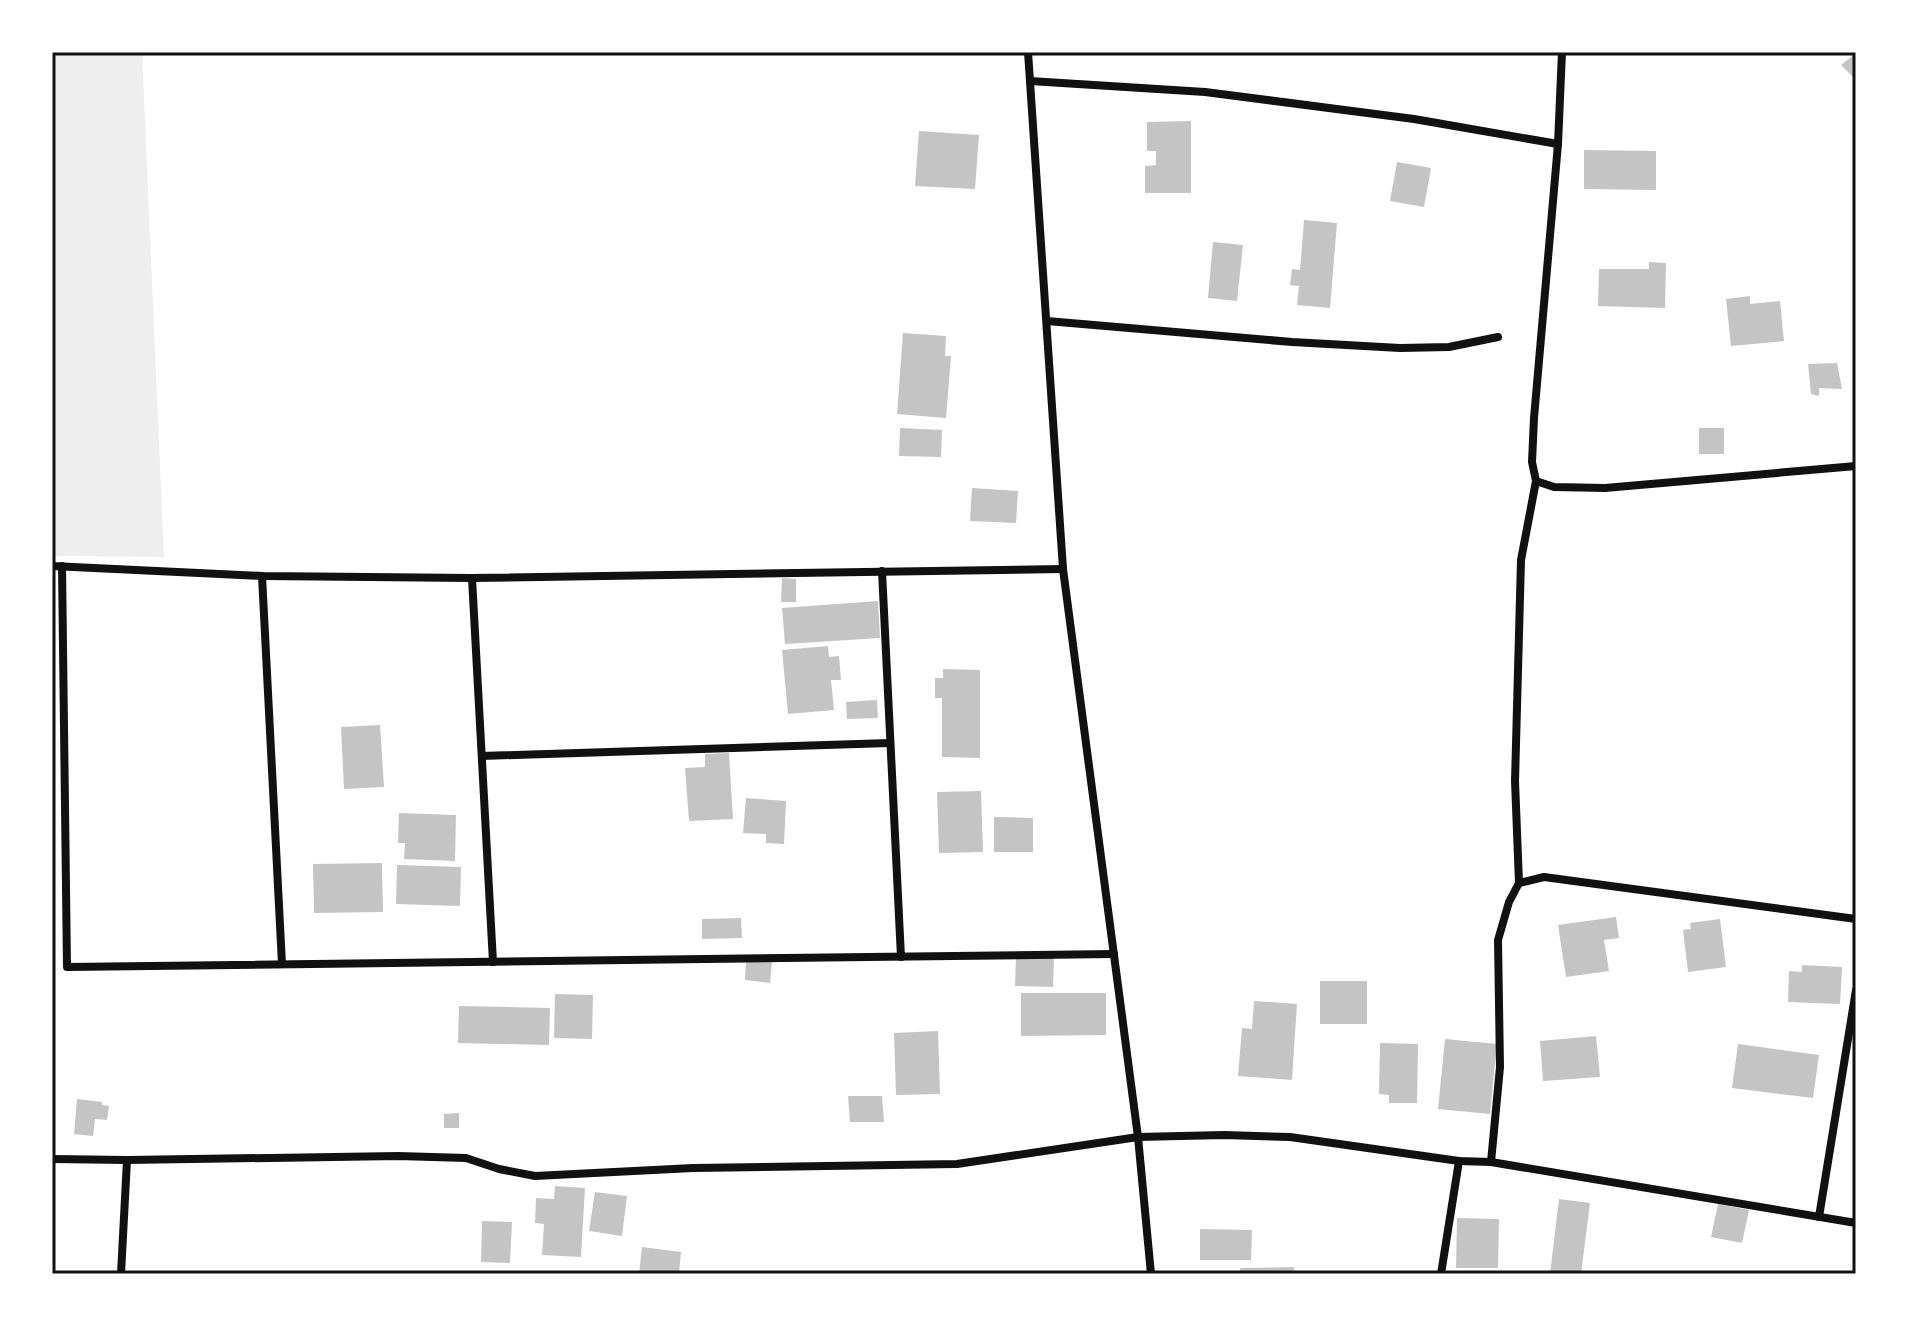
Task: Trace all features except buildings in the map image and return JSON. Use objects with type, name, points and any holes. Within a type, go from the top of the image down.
[{"type":"street","points":[[1028,52],[1063,569],[1138,1137],[1151,1274]]},
{"type":"street","points":[[1491,1162],[1500,1067],[1498,940],[1509,902],[1519,883],[1515,781],[1521,560],[1536,481],[1532,462],[1534,418],[1558,144],[1562,52]]},
{"type":"street","points":[[1030,81],[1205,92],[1414,119],[1558,144]]},
{"type":"street","points":[[1047,321],[1400,348],[1449,347],[1498,337]]},
{"type":"street","points":[[1536,481],[1554,487],[1605,488],[1856,466]]},
{"type":"street","points":[[52,566],[262,576],[472,578],[1063,569]]},
{"type":"street","points":[[62,566],[67,967],[1114,954]]},
{"type":"street","points":[[882,571],[901,957]]},
{"type":"street","points":[[262,576],[282,964]]},
{"type":"street","points":[[472,578],[493,962]]},
{"type":"street","points":[[482,756],[890,743]]},
{"type":"street","points":[[1519,883],[1544,877],[1856,919]]},
{"type":"street","points":[[1819,1217],[1856,990]]},
{"type":"street","points":[[52,1159],[466,1158],[535,1176],[693,1168],[957,1164],[1138,1137],[1290,1137],[1459,1161],[1491,1162],[1856,1223]]},
{"type":"street","points":[[121,1274],[127,1160]]},
{"type":"street","points":[[1441,1274],[1459,1161]]},
{"type":"shaded area","points":[[52,52],[142,52],[164,557],[52,556]]}]
